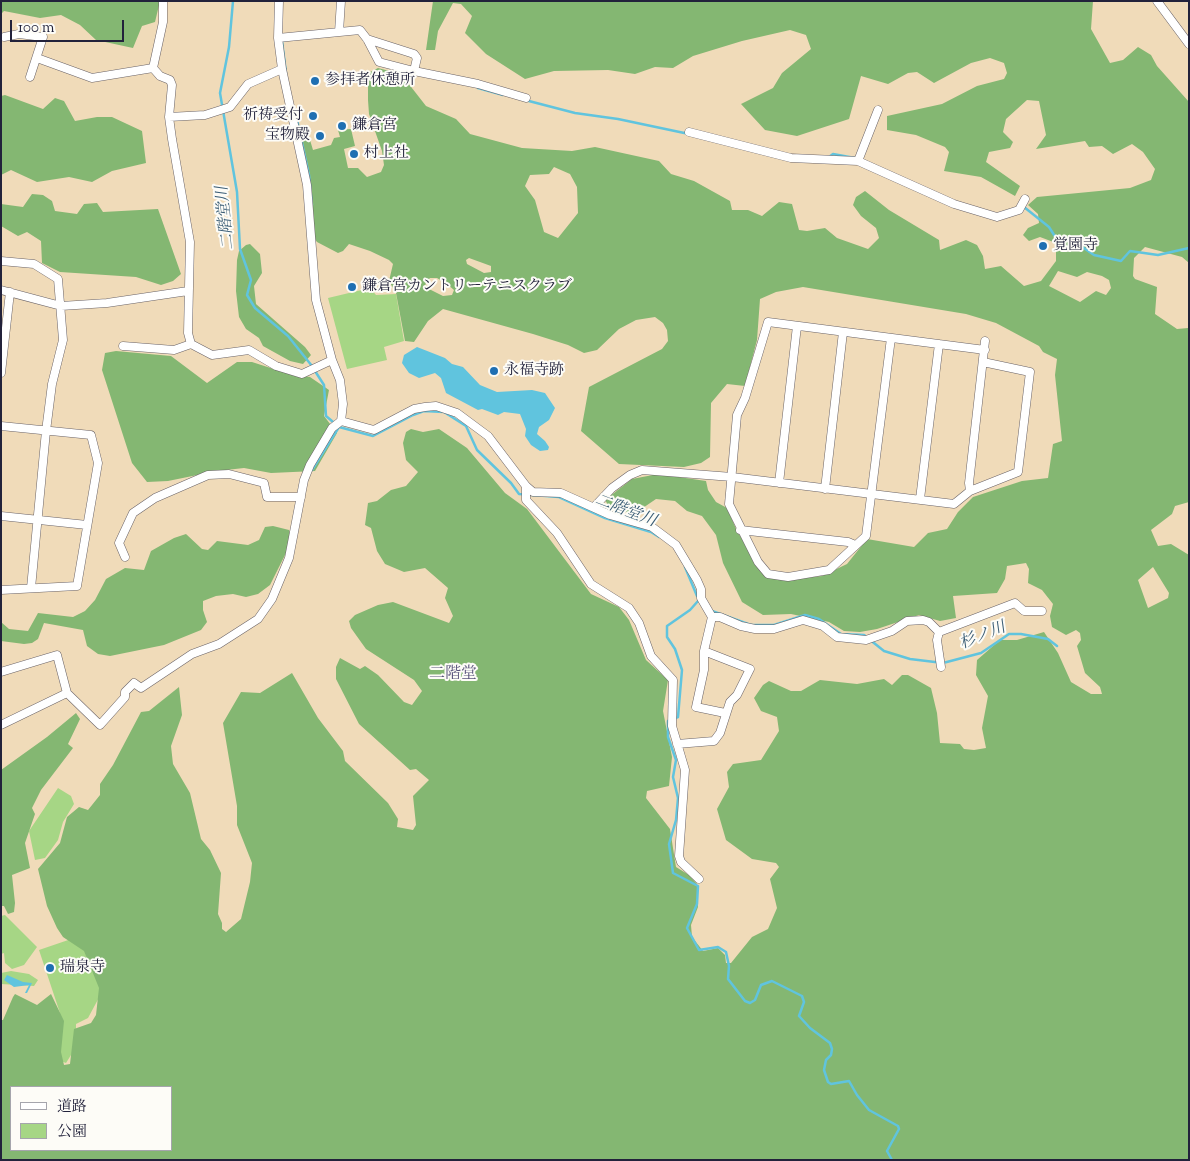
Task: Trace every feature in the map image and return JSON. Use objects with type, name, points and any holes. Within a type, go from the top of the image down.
[{"type":"street","points":[[153,68],[163,22],[163,1]]},
{"type":"street","points":[[1,672],[57,655],[66,693],[100,725],[125,697],[125,692],[134,683],[141,688],[192,654],[219,644],[258,619],[272,599],[289,558],[301,497],[310,465],[332,428],[341,421],[343,404],[340,380],[332,360],[316,300],[307,185],[282,69],[278,38],[279,1]]},
{"type":"street","points":[[339,32],[341,1]]},
{"type":"street","points":[[1157,1],[1189,44]]},
{"type":"street","points":[[278,38],[360,30],[379,62],[478,84],[526,98]]},
{"type":"street","points":[[4,37],[19,34],[43,38],[30,77]]},
{"type":"street","points":[[367,39],[414,54],[417,58],[414,71]]},
{"type":"street","points":[[37,58],[92,78],[153,68]]},
{"type":"street","points":[[153,68],[160,76],[170,80],[169,117],[190,242],[188,333],[191,344]]},
{"type":"street","points":[[169,117],[205,115],[230,107],[248,84],[282,69]]},
{"type":"street","points":[[858,161],[878,110]]},
{"type":"street","points":[[689,132],[791,158],[858,161],[954,204],[997,217],[1019,210],[1025,198]]},
{"type":"street","points":[[1,260],[34,264],[58,279],[61,306],[62,340],[52,384],[46,431],[31,588]]},
{"type":"street","points":[[1,290],[61,306],[107,303],[188,292]]},
{"type":"street","points":[[1,373],[10,292]]},
{"type":"street","points":[[891,338],[866,536],[855,544],[838,564],[829,570],[780,578],[774,577],[763,570],[740,530],[729,504],[737,415],[745,398],[768,322],[985,350]]},
{"type":"street","points":[[779,483],[797,326]]},
{"type":"street","points":[[825,489],[843,332]]},
{"type":"street","points":[[970,491],[969,483],[985,341]]},
{"type":"street","points":[[124,346],[174,350],[191,344],[212,355],[250,350],[276,366],[302,374],[332,360]]},
{"type":"street","points":[[920,499],[939,344]]},
{"type":"street","points":[[594,508],[612,488],[630,475],[642,470],[732,477],[954,504],[970,491],[1018,472],[1030,372],[983,362]]},
{"type":"street","points":[[341,421],[374,430],[414,409],[436,406],[457,413],[488,436],[526,486],[533,492],[561,493],[610,515],[652,527],[676,544],[697,580],[701,589],[701,598],[710,613],[740,626],[755,629],[774,629],[803,620],[823,626],[837,637],[866,640],[892,631],[914,620],[928,622],[939,632]]},
{"type":"street","points":[[1,426],[91,435],[98,463],[77,586],[1,590]]},
{"type":"street","points":[[125,557],[119,543],[133,513],[156,498],[208,475],[229,474],[264,483],[267,497],[301,497]]},
{"type":"street","points":[[526,486],[526,500],[557,533],[591,584],[629,608],[639,623],[651,656],[673,680],[672,726],[685,770],[679,856],[681,862],[699,879]]},
{"type":"street","points":[[1,516],[87,525]]},
{"type":"street","points":[[740,530],[855,544]]},
{"type":"street","points":[[939,632],[1014,603],[1024,611],[1042,611]]},
{"type":"street","points":[[710,613],[704,651],[704,670],[696,707],[725,713]]},
{"type":"street","points":[[939,632],[937,640],[940,650],[941,667]]},
{"type":"street","points":[[676,744],[714,741],[720,733],[725,713],[750,669],[704,651]]},
{"type":"street","points":[[1,725],[66,693]]},
{"type":"green space","points":[[1,1],[160,1],[155,22],[142,26],[133,48],[96,40],[80,25],[61,15],[40,18],[4,11],[1,14]]},
{"type":"green space","points":[[433,1],[1093,1],[1091,29],[1110,63],[1123,60],[1138,47],[1151,55],[1157,66],[1189,102],[1189,263],[1182,257],[1145,247],[1134,258],[1133,276],[1135,279],[1157,287],[1155,314],[1177,329],[1188,328],[1189,298],[1189,502],[1175,506],[1172,514],[1151,530],[1158,546],[1171,544],[1189,555],[1189,1160],[1,1160],[1,1020],[3,1020],[13,997],[15,994],[37,1005],[51,994],[64,1021],[61,1052],[64,1065],[70,1064],[74,1029],[91,1023],[96,1015],[99,988],[84,951],[63,937],[57,928],[47,906],[38,869],[60,843],[67,817],[79,807],[88,810],[100,795],[100,784],[113,765],[141,712],[149,711],[179,687],[182,715],[171,746],[173,764],[190,793],[201,839],[210,850],[221,873],[218,914],[222,923],[222,929],[226,932],[241,919],[250,882],[252,863],[237,825],[237,806],[223,723],[241,692],[260,693],[292,673],[318,718],[343,751],[345,761],[388,803],[398,819],[397,827],[413,830],[416,825],[413,796],[429,780],[416,769],[410,770],[359,724],[336,679],[336,667],[340,658],[360,669],[365,666],[378,675],[404,702],[412,705],[422,691],[414,680],[366,649],[351,628],[349,621],[355,615],[378,605],[393,602],[449,623],[453,616],[445,598],[448,588],[425,568],[404,572],[385,564],[377,551],[371,528],[365,525],[368,503],[377,501],[391,490],[406,486],[418,472],[406,460],[403,443],[406,432],[411,429],[423,432],[439,429],[467,448],[505,493],[527,509],[591,594],[619,607],[629,620],[646,660],[668,680],[663,711],[672,757],[669,786],[647,791],[646,798],[670,829],[676,867],[689,875],[697,884],[698,907],[691,925],[692,937],[703,951],[718,948],[725,955],[726,963],[731,963],[752,937],[768,929],[777,908],[770,879],[779,867],[776,863],[752,859],[726,840],[717,809],[729,787],[727,772],[733,764],[761,760],[779,731],[777,717],[761,711],[754,698],[763,685],[769,681],[791,691],[801,691],[820,680],[857,684],[884,679],[892,685],[902,675],[908,675],[931,688],[937,713],[940,743],[960,744],[964,749],[986,748],[982,728],[988,696],[976,675],[977,660],[1000,640],[1017,640],[1044,632],[1058,653],[1071,682],[1091,694],[1102,694],[1100,687],[1085,673],[1077,646],[1081,640],[1080,633],[1076,630],[1066,635],[1052,627],[1050,616],[1053,604],[1042,590],[1028,583],[1029,569],[1026,563],[1007,566],[1005,579],[997,593],[953,596],[956,618],[940,621],[919,615],[877,629],[860,632],[844,631],[829,622],[791,614],[763,615],[742,602],[723,563],[716,535],[702,516],[687,511],[675,501],[656,499],[634,514],[610,508],[605,500],[632,479],[658,474],[706,481],[708,490],[716,502],[727,508],[737,531],[761,569],[794,579],[822,576],[847,564],[867,539],[914,547],[928,533],[947,529],[958,512],[973,497],[1022,481],[1048,478],[1053,444],[1062,441],[1055,375],[1057,359],[1043,352],[1039,346],[996,323],[966,314],[803,287],[776,292],[760,299],[757,340],[745,386],[727,384],[711,403],[710,457],[701,463],[684,467],[619,464],[581,431],[589,387],[662,349],[668,341],[667,330],[663,323],[655,317],[636,320],[619,329],[597,350],[584,353],[568,345],[533,334],[443,309],[428,321],[414,342],[405,341],[396,293],[389,281],[393,264],[389,260],[370,251],[349,244],[343,251],[338,253],[317,242],[311,234],[313,203],[299,139],[301,131],[307,130],[313,150],[331,145],[334,138],[340,137],[338,130],[351,129],[355,146],[344,149],[348,168],[358,168],[367,177],[381,172],[384,165],[382,151],[369,114],[368,100],[368,73],[378,68],[401,74],[426,106],[456,119],[470,134],[522,148],[572,151],[595,147],[659,161],[671,174],[694,181],[730,201],[732,210],[748,210],[762,216],[779,202],[792,204],[799,230],[807,231],[825,228],[837,238],[868,249],[879,238],[876,228],[861,216],[853,205],[856,197],[865,191],[889,210],[939,240],[940,250],[966,240],[977,245],[983,256],[985,269],[1001,266],[1024,286],[1041,281],[1056,261],[1056,243],[1040,237],[1029,241],[1023,235],[1028,228],[1039,223],[1038,214],[1028,205],[1037,197],[1130,188],[1151,180],[1155,169],[1143,152],[1132,144],[1113,154],[1102,146],[1089,147],[1085,141],[1036,149],[1046,135],[1039,101],[1027,100],[1006,119],[1003,132],[1013,142],[1010,148],[989,152],[986,162],[1020,186],[1015,196],[981,177],[944,171],[949,152],[945,147],[916,135],[887,130],[887,116],[942,104],[977,86],[1004,79],[1007,73],[1004,63],[990,58],[971,63],[934,83],[917,72],[908,73],[888,84],[861,76],[849,119],[797,136],[765,130],[741,104],[773,88],[782,73],[811,49],[806,35],[790,30],[742,41],[693,56],[673,68],[655,67],[635,74],[608,70],[554,71],[525,79],[486,54],[465,33],[472,16],[461,4],[453,3],[438,31],[435,50],[426,50]],"holes":[[[554,167],[570,174],[577,187],[578,213],[558,238],[544,232],[535,200],[525,186],[530,175],[549,174]],[[469,258],[491,266],[491,272],[484,273],[467,264],[466,260]],[[1058,271],[1077,277],[1087,272],[1102,276],[1109,280],[1111,288],[1106,295],[1096,291],[1080,302],[1049,286]],[[430,278],[437,278],[447,284],[454,290],[452,295],[443,296],[425,287],[426,282]],[[1153,567],[1169,593],[1168,598],[1148,608],[1138,580]]]},
{"type":"green space","points":[[5,95],[43,109],[55,98],[64,101],[75,121],[97,117],[112,117],[142,131],[146,163],[112,171],[92,182],[69,177],[37,182],[11,170],[1,175],[1,96]]},
{"type":"green space","points":[[32,194],[43,195],[52,201],[55,211],[77,214],[84,204],[97,203],[103,212],[158,209],[181,274],[173,281],[161,285],[136,277],[60,272],[42,263],[41,241],[27,232],[18,236],[1,226],[1,204],[23,207]]},
{"type":"green space","points":[[250,244],[260,254],[262,273],[254,286],[256,304],[305,347],[311,355],[303,364],[290,361],[263,346],[259,338],[246,329],[239,317],[236,291],[237,260],[239,251]]},
{"type":"green space","points":[[370,288],[376,295],[396,294],[404,341],[384,347],[387,360],[347,369],[328,298]]},
{"type":"green space","points":[[116,351],[171,356],[207,383],[237,362],[252,362],[286,373],[310,377],[329,390],[324,416],[337,433],[315,471],[271,473],[244,468],[217,471],[168,481],[147,482],[132,463],[102,370],[105,353]]},
{"type":"green space","points":[[273,526],[289,530],[292,541],[270,585],[258,594],[246,597],[233,594],[216,596],[203,601],[203,610],[207,622],[201,630],[164,645],[110,656],[98,654],[87,646],[83,630],[44,623],[38,639],[32,643],[24,644],[1,641],[1,622],[9,629],[28,631],[38,613],[73,617],[85,611],[95,600],[106,579],[125,568],[144,570],[151,551],[174,538],[186,534],[202,549],[208,550],[217,541],[248,545],[259,540],[265,527]]},
{"type":"green space","points":[[76,713],[80,719],[68,744],[73,748],[41,790],[32,808],[35,814],[25,843],[30,868],[12,875],[15,903],[14,912],[8,914],[4,906],[1,906],[1,770],[47,737]]},
{"type":"green space","points":[[58,788],[71,796],[74,804],[63,822],[58,840],[45,858],[35,860],[29,831]]},
{"type":"green space","points":[[5,915],[37,947],[24,965],[12,969],[5,963],[4,953],[1,954],[1,916]]},
{"type":"green space","points":[[80,936],[102,992],[88,1018],[76,1024],[76,1047],[66,1063],[53,1058],[60,1013],[39,950]]},
{"type":"green space","points":[[11,971],[29,974],[38,980],[34,986],[1,984],[1,973]]},
{"type":"water","points":[[417,347],[445,358],[452,364],[463,367],[480,385],[497,392],[532,390],[545,393],[555,408],[549,420],[539,427],[537,434],[545,441],[549,447],[548,450],[540,451],[531,445],[525,436],[526,429],[520,414],[504,412],[498,415],[482,409],[478,410],[446,393],[441,378],[435,373],[419,378],[409,373],[402,363],[404,355]]},
{"type":"water","points":[[7,975],[23,982],[32,983],[27,993],[25,993],[29,985],[14,987],[4,980]]},
{"type":"waterway","name":"二階堂川","points":[[233,1],[229,47],[220,93],[237,192],[240,249],[251,280],[247,295],[255,308],[288,336],[312,366]]},
{"type":"waterway","points":[[285,40],[282,41],[286,73]]},
{"type":"waterway","points":[[478,88],[503,95]]},
{"type":"waterway","points":[[525,100],[575,113],[618,119],[689,134]]},
{"type":"waterway","points":[[296,115],[309,175],[312,205]]},
{"type":"waterway","points":[[829,157],[833,154],[855,158]]},
{"type":"waterway","points":[[1024,207],[1049,227],[1056,238],[1075,242],[1094,255],[1121,261],[1130,251],[1158,255],[1189,248]]},
{"type":"waterway","name":"二階堂川","points":[[315,371],[324,385],[326,416],[339,427],[373,436],[424,411],[444,412],[466,426],[477,450],[511,483],[519,494],[559,497],[605,518],[651,532],[659,537]]},
{"type":"waterway","name":"二階堂川","points":[[312,470],[339,427]]},
{"type":"waterway","name":"二階堂川","points":[[685,567],[697,596]]},
{"type":"waterway","name":"二階堂川","points":[[698,601],[690,610],[667,626],[667,637],[675,649],[682,670],[678,717],[668,721],[668,737],[676,760],[673,777],[678,798],[676,820],[669,844],[673,873],[698,886],[697,904],[687,928],[699,950],[718,947],[726,952],[729,966],[728,979],[745,1001],[750,1003],[755,1000],[761,985],[772,981],[802,996],[804,1002],[799,1016],[810,1028],[830,1043],[832,1049],[831,1055],[826,1060],[824,1070],[828,1082],[831,1084],[849,1081],[869,1110],[898,1126],[899,1129],[887,1151],[892,1160]]},
{"type":"waterway","name":"杉ノ川","points":[[712,611],[751,625],[774,625],[805,615],[819,619],[841,634],[864,635],[884,651],[910,659],[943,663],[981,653],[1009,634],[1021,634],[1048,639],[1057,646]]},
{"type":"place","name":"参拝者休憩所","points":[[315,81]]},
{"type":"place","name":"祈祷受付","points":[[313,116]]},
{"type":"place","name":"鎌倉宮","points":[[342,126]]},
{"type":"place","name":"宝物殿","points":[[320,136]]},
{"type":"place","name":"村上社","points":[[354,154]]},
{"type":"place","name":"覚園寺","points":[[1043,246]]},
{"type":"place","name":"鎌倉宮カントリーテニスクラブ","points":[[352,287]]},
{"type":"place","name":"永福寺跡","points":[[494,371]]},
{"type":"place","name":"瑞泉寺","points":[[50,968]]},
{"type":"district","name":"二階堂","points":[[453,675]]}]
